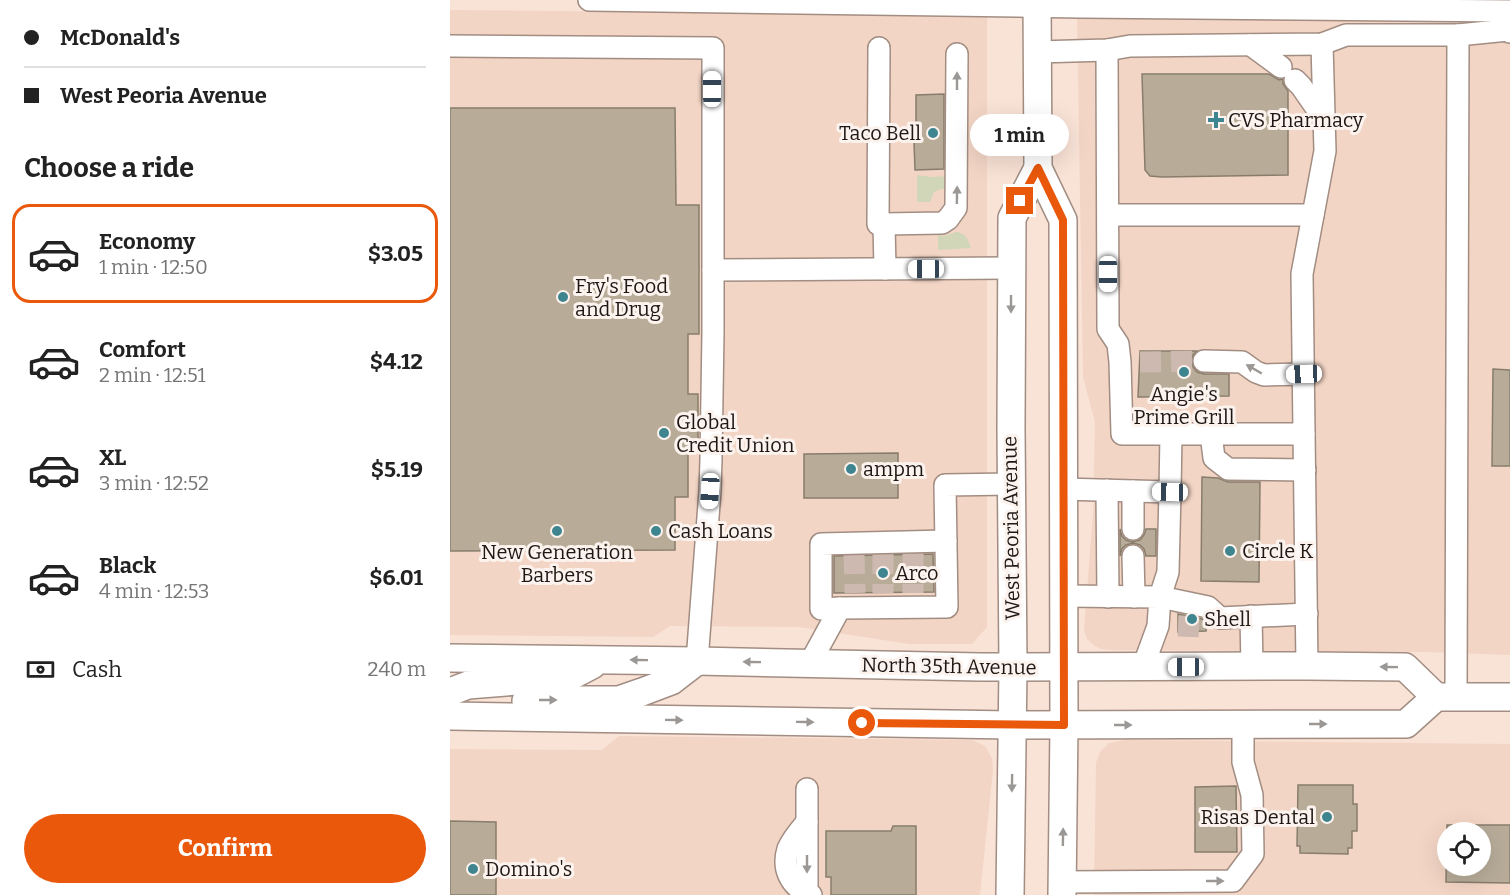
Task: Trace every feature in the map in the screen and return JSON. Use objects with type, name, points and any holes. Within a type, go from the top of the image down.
[{"type":"main road","name":"West Peoria Avenue","points":[[1037,3],[1038,168],[1063,220],[1062,889]]},
{"type":"main road","name":"West Peoria Avenue","points":[[1010,895],[1013,667],[1012,218],[1038,168]]},
{"type":"main road","name":"North 35th Avenue","points":[[450,657],[1013,667],[1405,667],[1446,697]]},
{"type":"main road","points":[[450,692],[468,685],[569,677],[603,660]]},
{"type":"main road","points":[[494,716],[519,702],[619,700],[671,681],[698,661]]},
{"type":"main road","points":[[450,716],[1012,725],[1406,724],[1446,697],[1510,697]]},
{"type":"lane","points":[[589,0],[1037,3],[1093,8],[1510,11]]},
{"type":"lane","points":[[1038,52],[1107,50],[1130,46],[1322,44],[1346,35],[1458,35],[1508,30],[1510,32]]},
{"type":"lane","points":[[1446,697],[1458,35]]},
{"type":"lane","points":[[1307,666],[1302,274],[1325,151],[1322,44]]},
{"type":"lane","points":[[1251,45],[1301,86],[1324,120]]},
{"type":"lane","points":[[450,46],[712,48],[711,480],[698,661]]},
{"type":"lane","points":[[879,48],[878,224],[942,223],[956,208],[957,54]]},
{"type":"lane","points":[[1107,50],[1108,329],[1130,362],[1122,434],[1304,434]]},
{"type":"lane","points":[[1108,215],[1313,215]]},
{"type":"lane","points":[[884,224],[885,269]]},
{"type":"lane","points":[[713,270],[1011,268]]},
{"type":"lane","points":[[1204,362],[1242,362],[1264,375],[1304,374]]},
{"type":"lane","points":[[1143,667],[1168,626],[1161,597],[1168,572],[1171,434]]},
{"type":"lane","points":[[1211,434],[1214,458],[1228,469],[1305,470]]},
{"type":"lane","points":[[946,541],[913,547],[882,548],[854,548],[821,543],[821,609],[883,600],[913,600],[947,607],[946,541],[945,485],[1011,484]]},
{"type":"lane","points":[[1063,489],[1170,492]]},
{"type":"lane","points":[[1107,490],[1108,597]]},
{"type":"lane","points":[[1133,491],[1133,529]]},
{"type":"lane","points":[[1133,556],[1134,597]]},
{"type":"lane","points":[[1064,596],[1161,597],[1208,607],[1213,622],[1251,616],[1307,614]]},
{"type":"lane","points":[[810,663],[850,603]]},
{"type":"lane","points":[[1251,616],[1252,666]]},
{"type":"lane","points":[[1062,889],[1156,881],[1233,881],[1253,854],[1252,795],[1243,762],[1243,724]]},
{"type":"lane","points":[[807,789],[807,822],[788,849],[786,865],[790,879],[798,888],[809,894]]},
{"type":"shaded area","points":[[450,10],[987,15],[987,627],[972,644],[909,644],[799,627],[670,626],[653,637],[450,635]]},
{"type":"shaded area","points":[[1077,15],[1510,18],[1510,655],[1425,652],[1113,650],[1101,649],[1087,639],[1084,630],[1093,513],[1095,422],[1083,377]]},
{"type":"shaded area","points":[[619,736],[972,740],[985,746],[992,758],[993,770],[980,895],[450,895],[450,749],[602,750]]},
{"type":"shaded area","points":[[1125,740],[1510,744],[1510,895],[1094,895],[1096,763],[1100,752],[1109,743]]},
{"type":"green space","points":[[917,175],[950,176],[950,189],[934,192],[930,202],[917,202]]},
{"type":"green space","points":[[956,232],[966,237],[971,248],[938,250],[938,235],[944,236]]},
{"type":"building","name":"CVS Pharmacy","points":[[1142,74],[1269,74],[1279,80],[1283,79],[1283,84],[1288,91],[1288,175],[1150,176],[1145,170]]},
{"type":"building","name":"Taco Bell","points":[[944,94],[944,169],[915,170],[916,95]]},
{"type":"building","name":"Fry's Food and Drug","points":[[450,108],[675,108],[676,205],[699,205],[699,334],[688,334],[688,394],[698,394],[698,439],[688,439],[688,497],[675,497],[675,550],[450,551]]},
{"type":"building","name":"Angie's Prime Grill","points":[[1140,351],[1197,351],[1191,361],[1197,372],[1229,374],[1229,396],[1138,397]]},
{"type":"building","points":[[1493,369],[1510,370],[1510,466],[1492,466]]},
{"type":"building","name":"ampm","points":[[898,453],[898,498],[804,498],[804,454]]},
{"type":"building","points":[[1202,477],[1218,478],[1228,482],[1260,482],[1259,582],[1201,581]]},
{"type":"building","points":[[1120,529],[1122,536],[1132,542],[1140,540],[1146,529],[1156,529],[1156,556],[1146,556],[1140,545],[1133,543],[1122,549],[1120,556]]},
{"type":"building","name":"Arco","points":[[933,554],[934,592],[834,593],[834,556]]},
{"type":"building","points":[[1178,614],[1202,619],[1206,622],[1206,631],[1178,632]]},
{"type":"building","name":"Risas Dental","points":[[1298,785],[1353,785],[1353,804],[1357,804],[1357,831],[1352,831],[1352,848],[1348,848],[1348,854],[1300,853],[1300,846],[1297,846]]},
{"type":"building","points":[[1236,786],[1237,852],[1195,852],[1195,787]]},
{"type":"building","name":"Domino's","points":[[450,821],[496,822],[496,895],[450,895]]},
{"type":"building","points":[[1491,825],[1510,825],[1510,883],[1446,882],[1446,876],[1491,876]]},
{"type":"building","points":[[893,826],[916,826],[916,895],[831,895],[831,877],[826,877],[826,831],[891,831]]},
{"type":"tunnel","points":[[1140,362],[1204,361]]},
{"type":"tunnel","points":[[854,553],[855,593]]},
{"type":"tunnel","points":[[883,553],[883,593]]},
{"type":"tunnel","points":[[913,553],[913,593]]},
{"type":"tunnel","points":[[1178,626],[1206,627]]},
{"type":"place","name":"CVS Pharmacy","points":[[1216,120]]},
{"type":"place","name":"Taco Bell","points":[[933,133]]},
{"type":"place","name":"Fry's Food and Drug","points":[[563,297]]},
{"type":"place","name":"Angie's Prime Grill","points":[[1184,372]]},
{"type":"place","name":"Global Credit Union","points":[[664,433]]},
{"type":"place","name":"ampm","points":[[851,469]]},
{"type":"place","name":"New Generation Barbers","points":[[557,531]]},
{"type":"place","name":"Cash Loans","points":[[656,531]]},
{"type":"place","name":"Circle K","points":[[1230,551]]},
{"type":"place","name":"Arco","points":[[883,573]]},
{"type":"place","name":"Shell","points":[[1192,619]]},
{"type":"place","name":"Risas Dental","points":[[1327,817]]},
{"type":"place","name":"Domino's","points":[[473,869]]},
{"type":"route","points":[[862,723],[1064,725],[1063,220],[1038,168],[1020,201]]}]
